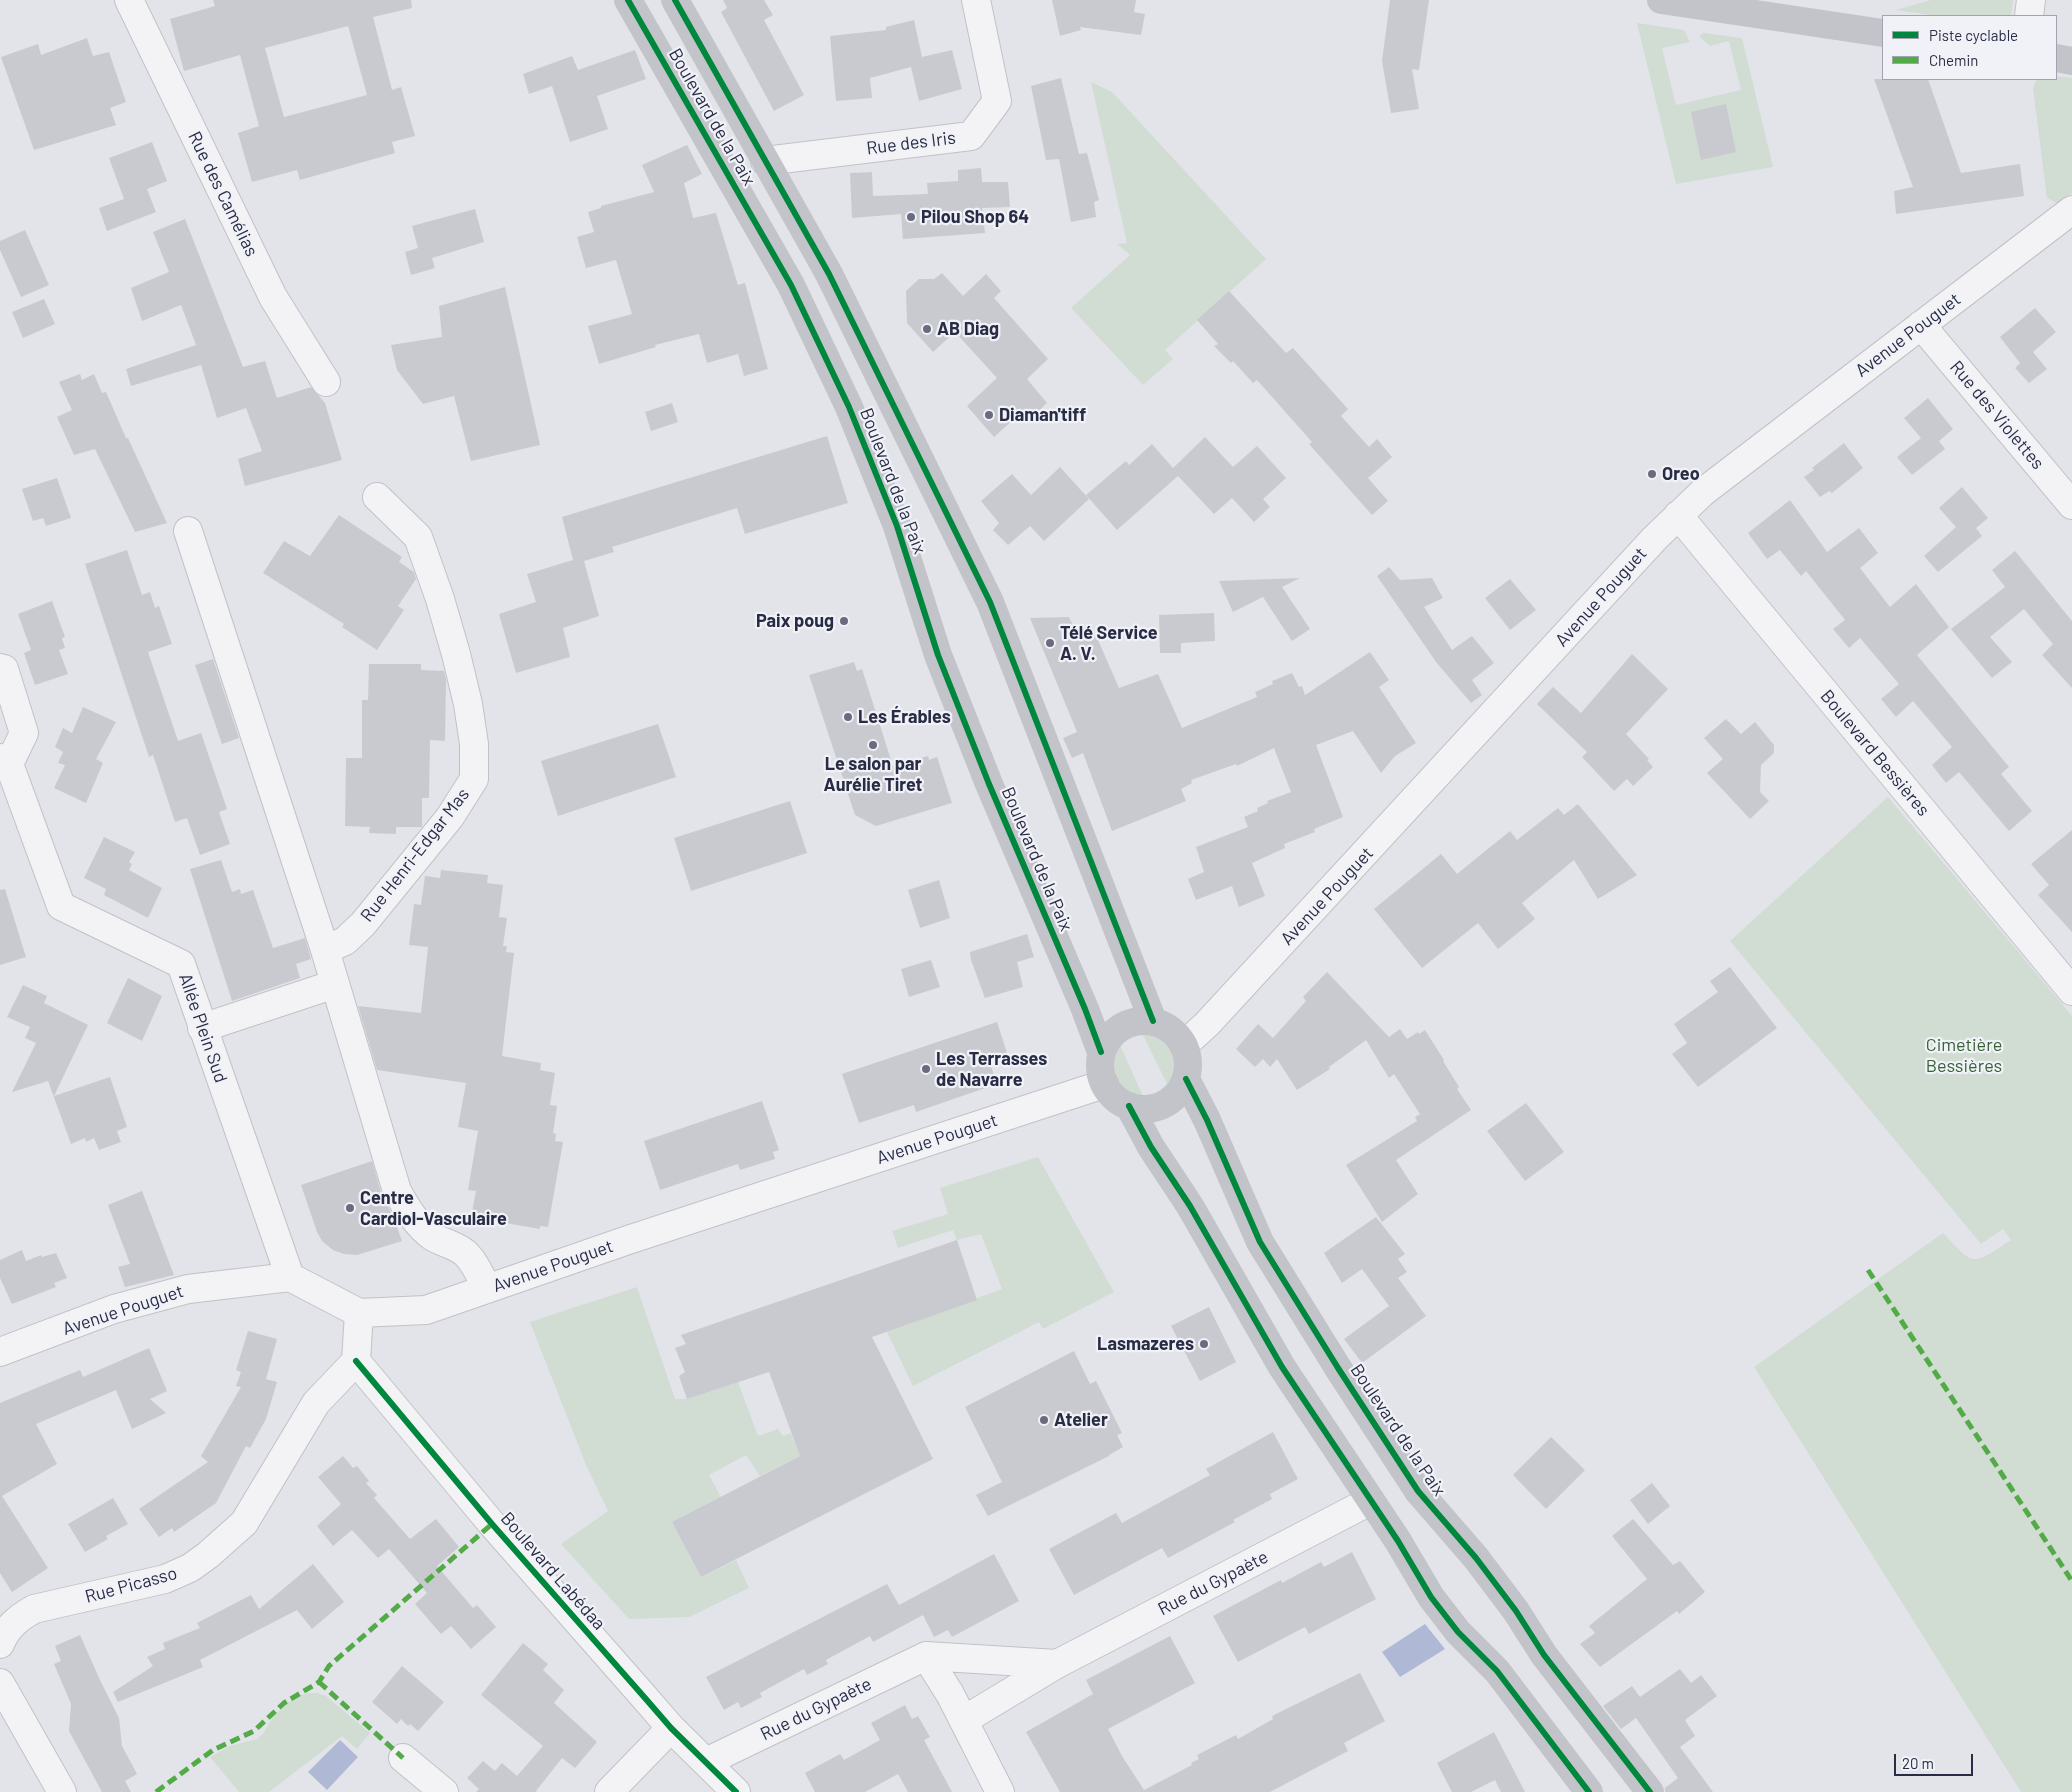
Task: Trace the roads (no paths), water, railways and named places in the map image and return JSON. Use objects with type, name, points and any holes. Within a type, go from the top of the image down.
[{"type":"main road","name":"Boulevard de la Paix","points":[[628,0],[792,285],[849,407],[897,526],[941,664],[1101,1052]]},
{"type":"main road","name":"Boulevard de la Paix","points":[[675,0],[829,274],[990,602],[1153,1021]]},
{"type":"main road","points":[[1661,0],[1882,33]]},
{"type":"main road","points":[[2057,58],[2072,61]]},
{"type":"main road","points":[[1143,1020],[1153,1021],[1171,1029],[1184,1045],[1188,1062],[1186,1078],[1178,1093],[1164,1105],[1140,1109],[1128,1106],[1110,1094],[1100,1074],[1101,1052],[1110,1036],[1124,1024],[1143,1020]]},
{"type":"main road","name":"Boulevard de la Paix","points":[[1186,1078],[1207,1120],[1260,1242],[1338,1368],[1418,1491],[1476,1558],[1516,1611],[1544,1655],[1650,1792]]},
{"type":"main road","points":[[1128,1106],[1151,1147],[1190,1206],[1282,1367],[1398,1541],[1431,1597],[1458,1632],[1497,1671],[1589,1792]]},
{"type":"street","name":"Rue des Camélias","points":[[129,0],[273,297],[326,382]]},
{"type":"street","name":"Rue des Iris","points":[[765,161],[971,136],[997,101],[976,0]]},
{"type":"street","points":[[2029,15],[2031,0]]},
{"type":"street","name":"Avenue Pouguet","points":[[1184,1045],[1213,1018],[1678,515],[1703,492],[2072,210]]},
{"type":"street","name":"Rue des Violettes","points":[[1921,325],[2072,505]]},
{"type":"street","name":"Rue Henri-Edgar Mas","points":[[325,950],[345,941],[363,924],[450,817],[474,779],[474,744],[468,704],[440,599],[418,537],[378,497]]},
{"type":"street","name":"Boulevard Bessières","points":[[1678,515],[2072,990]]},
{"type":"street","points":[[188,531],[325,950],[397,1191],[404,1204],[423,1228],[434,1237],[463,1251],[471,1260],[487,1289]]},
{"type":"street","name":"Allée Plein Sud","points":[[0,668],[4,668],[24,733],[4,761],[61,906],[181,964],[290,1277]]},
{"type":"street","points":[[202,1028],[335,984]]},
{"type":"street","name":"Avenue Pouguet","points":[[359,1313],[426,1310],[628,1240],[1104,1084]]},
{"type":"street","points":[[290,1277],[359,1313],[356,1361]]},
{"type":"street","name":"Avenue Pouguet","points":[[0,1352],[114,1309],[188,1289],[290,1277]]},
{"type":"street","name":"Rue Picasso","points":[[0,1644],[6,1630],[19,1618],[34,1609],[165,1579],[190,1568],[208,1555],[244,1523],[316,1403],[356,1361]]},
{"type":"street","name":"Boulevard Labédaa","points":[[356,1361],[492,1524],[671,1728],[736,1792]]},
{"type":"street","name":"Rue du Gypaète","points":[[964,1720],[1056,1664],[1370,1501]]},
{"type":"street","points":[[926,1656],[964,1720],[1000,1792]]},
{"type":"street","name":"Rue du Gypaète","points":[[706,1762],[926,1656],[1056,1664]]},
{"type":"street","points":[[0,1683],[62,1792]]},
{"type":"street","points":[[609,1792],[671,1728]]},
{"type":"street","points":[[403,1758],[444,1792]]},
{"type":"water","points":[[1425,1624],[1445,1649],[1400,1677],[1382,1652]]},
{"type":"water","points":[[340,1740],[358,1757],[327,1790],[308,1772]]},
{"type":"place","name":"Pilou Shop 64","points":[[911,217]]},
{"type":"place","name":"AB Diag","points":[[927,329]]},
{"type":"place","name":"Diaman'tiff","points":[[989,415]]},
{"type":"place","name":"Oreo","points":[[1652,474]]},
{"type":"place","name":"Paix poug","points":[[844,621]]},
{"type":"place","name":"Télé Service A. V.","points":[[1050,643]]},
{"type":"place","name":"Les Érables","points":[[848,717]]},
{"type":"place","name":"Le salon par Aurélie Tiret","points":[[873,745]]},
{"type":"place","name":"Les Terrasses de Navarre","points":[[926,1069]]},
{"type":"place","name":"Centre Cardiol-Vasculaire","points":[[350,1208]]},
{"type":"place","name":"Lasmazeres","points":[[1204,1344]]},
{"type":"place","name":"Atelier","points":[[1044,1420]]},
{"type":"park label","name":"Cimetière Bessières","points":[[1964,1055]]}]
